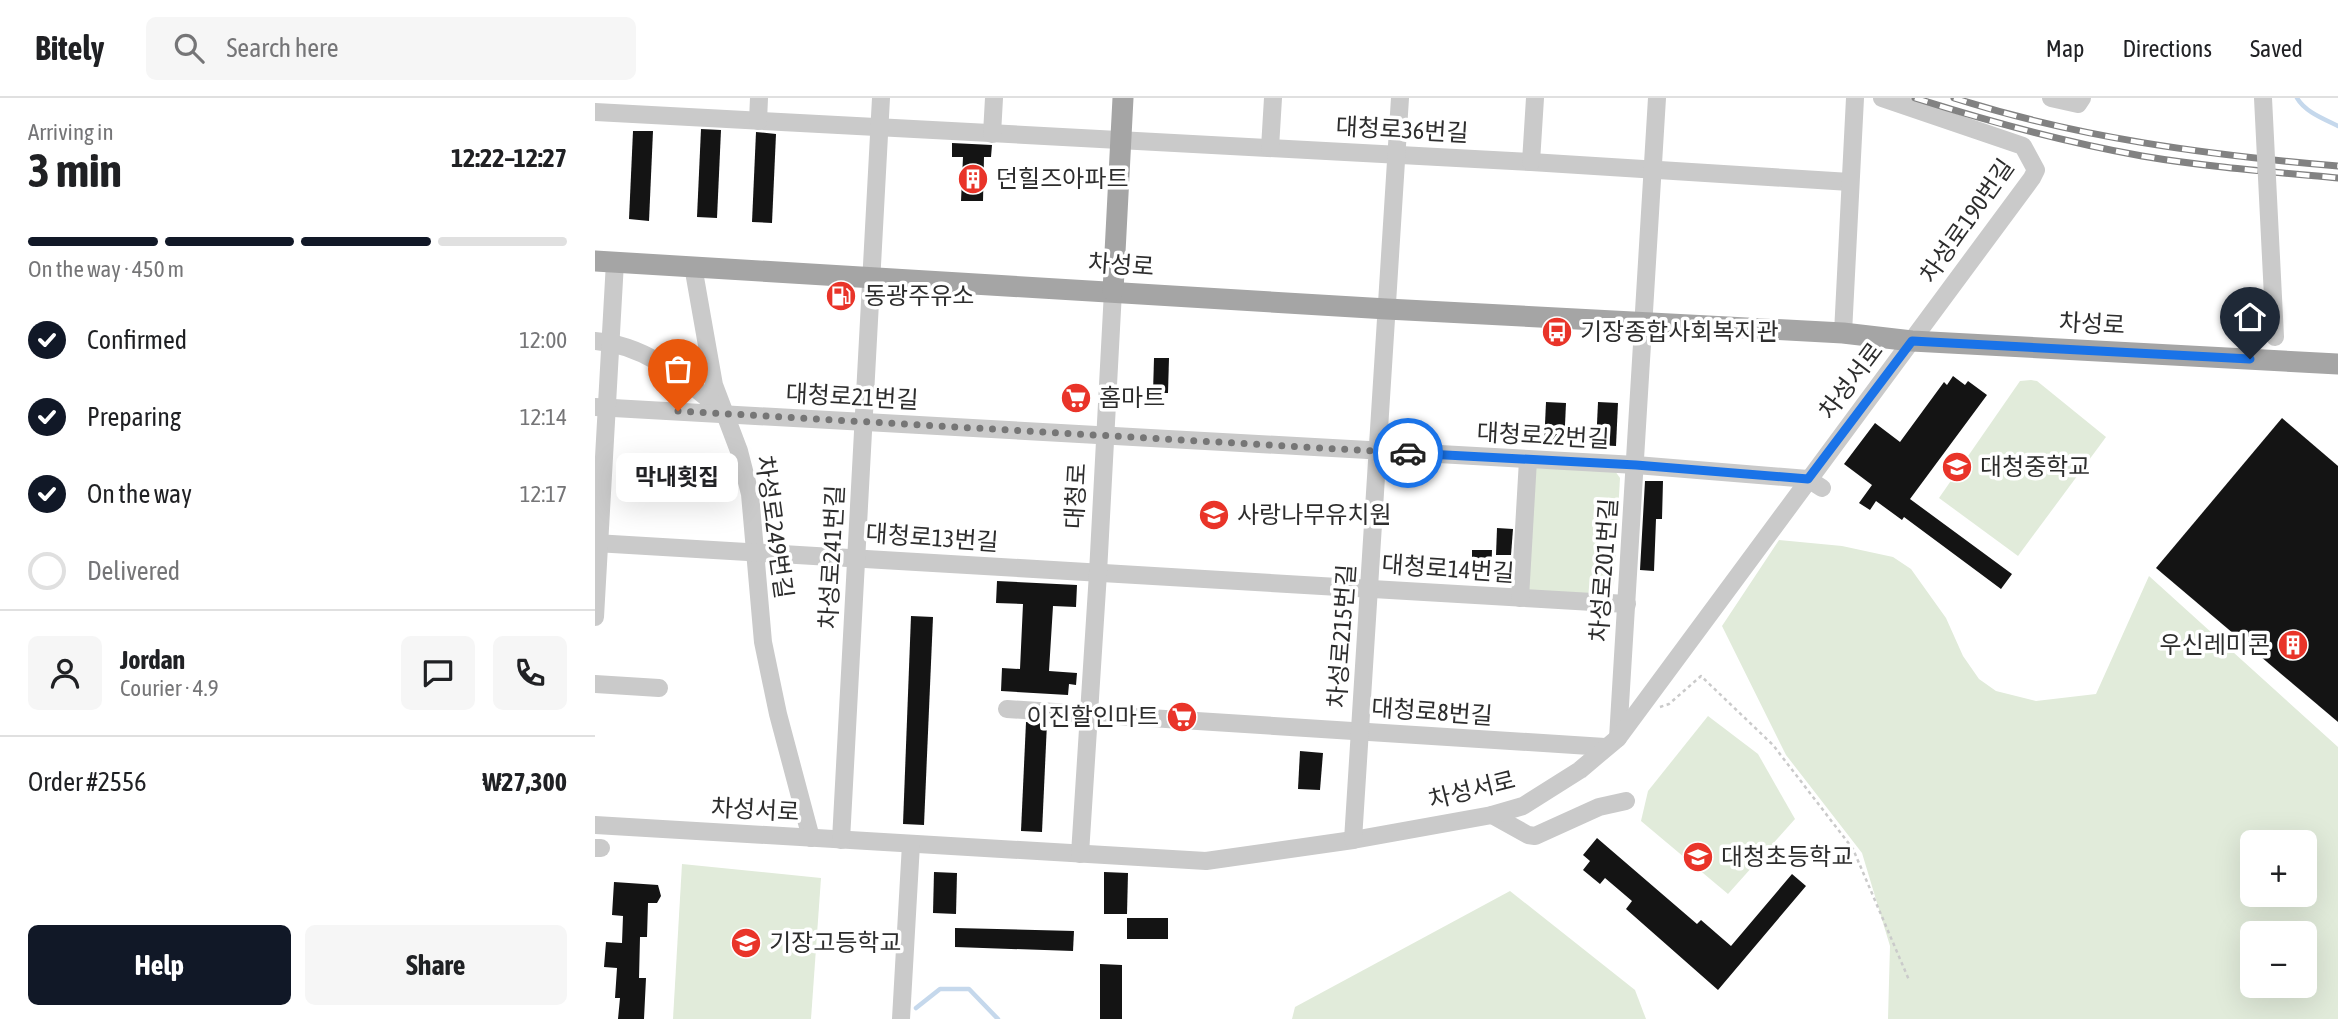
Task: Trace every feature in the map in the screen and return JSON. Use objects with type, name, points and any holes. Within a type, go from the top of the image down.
[{"type":"main road","name":"대청로","points":[[1113,291],[1123,98]]},
{"type":"main road","name":"차성로","points":[[605,261],[1387,309],[1843,333],[1912,341],[2338,364]]},
{"type":"street","points":[[758,121],[759,98]]},
{"type":"street","name":"차성로241번길","points":[[841,840],[881,98]]},
{"type":"street","points":[[992,134],[994,98]]},
{"type":"street","points":[[1270,148],[1273,98]]},
{"type":"street","name":"차성로215번길","points":[[1353,840],[1400,98]]},
{"type":"street","points":[[1531,162],[1535,98]]},
{"type":"street","points":[[1644,321],[1657,98]]},
{"type":"street","points":[[1843,333],[1855,98]]},
{"type":"street","name":"차성로190번길","points":[[1882,98],[2023,146],[2036,170],[1912,341]]},
{"type":"street","points":[[2051,98],[2077,104],[2082,98]]},
{"type":"street","points":[[2263,98],[2276,361]]},
{"type":"street","name":"대청로36번길","points":[[595,112],[632,106],[758,121],[1531,162],[1850,182]]},
{"type":"street","points":[[595,617],[605,261]]},
{"type":"street","name":"차성로249번길","points":[[693,266],[714,385],[739,451],[750,494],[764,642],[778,714],[811,838]]},
{"type":"street","name":"대청로","points":[[1080,854],[1113,291]]},
{"type":"street","name":"차성로201번길","points":[[1611,742],[1627,604],[1644,321]]},
{"type":"street","name":"차성서로","points":[[595,825],[1206,861],[1353,840],[1492,815],[1523,806],[1580,770],[1611,742],[1636,713],[1815,484],[1868,411],[1912,341]]},
{"type":"street","points":[[603,342],[630,347],[662,363],[726,414]]},
{"type":"street","name":"대청로21번길","points":[[601,407],[1106,436]]},
{"type":"street","name":"대청로22번길","points":[[1106,436],[1636,465],[1815,484]]},
{"type":"street","points":[[1520,598],[1528,460]]},
{"type":"street","name":"대청로13번길","points":[[597,543],[1098,573]]},
{"type":"street","name":"대청로14번길","points":[[1098,573],[1627,604]]},
{"type":"street","points":[[595,684],[659,688]]},
{"type":"street","name":"대청로8번길","points":[[1007,709],[1360,732],[1611,742]]},
{"type":"street","points":[[1492,815],[1528,835],[1535,836],[1599,807],[1626,801]]},
{"type":"street","points":[[901,1019],[912,844]]},
{"type":"path","points":[[1636,713],[1669,704],[1701,676],[1773,746],[1853,849],[1909,980]]},
{"type":"green space","points":[[2020,381],[2037,381],[2106,437],[2018,556],[1939,498]]},
{"type":"green space","points":[[1535,468],[1615,471],[1620,478],[1614,583],[1606,594],[1528,592]]},
{"type":"green space","points":[[1779,540],[1842,546],[1893,557],[1911,569],[1946,618],[1963,656],[1979,679],[1996,691],[2036,701],[2096,694],[2149,576],[2338,747],[2338,1019],[1888,1019],[1890,946],[1862,853],[1786,755],[1722,626]]},
{"type":"green space","points":[[1708,716],[1758,754],[1795,819],[1728,894],[1641,821],[1648,791]]},
{"type":"green space","points":[[682,864],[821,878],[811,1019],[673,1019]]},
{"type":"green space","points":[[1510,891],[1635,990],[1646,1019],[1292,1019],[1295,1007]]},
{"type":"building","points":[[701,129],[721,130],[717,218],[697,217]]},
{"type":"building","points":[[633,131],[653,131],[649,221],[629,219]]},
{"type":"building","points":[[756,132],[776,134],[772,223],[752,222]]},
{"type":"building","name":"던힐즈아파트","points":[[952,143],[992,145],[991,157],[984,157],[983,201],[961,201],[963,157],[952,157]]},
{"type":"building","points":[[1154,358],[1169,358],[1168,393],[1153,393]]},
{"type":"building","points":[[1953,376],[1965,385],[1968,381],[1987,395],[1910,499],[2012,574],[2001,589],[1904,517],[1902,520],[1876,501],[1870,510],[1859,503],[1872,485],[1844,464],[1875,423],[1900,442],[1944,382],[1947,385]]},
{"type":"building","points":[[1546,402],[1566,403],[1564,447],[1544,446]]},
{"type":"building","points":[[1598,402],[1618,403],[1616,446],[1596,445]]},
{"type":"building","name":"우신레미콘","points":[[2282,418],[2338,466],[2338,722],[2156,568]]},
{"type":"building","points":[[1645,481],[1663,481],[1662,519],[1656,519],[1654,571],[1640,570]]},
{"type":"building","points":[[1497,528],[1513,529],[1511,555],[1496,555]]},
{"type":"building","points":[[1472,550],[1492,550],[1491,577],[1472,576]]},
{"type":"building","points":[[997,581],[1077,585],[1076,607],[1053,606],[1049,671],[1077,673],[1076,685],[1069,684],[1068,695],[1001,691],[1002,668],[1020,669],[1023,604],[996,603]]},
{"type":"building","points":[[911,616],[933,617],[924,825],[903,824]]},
{"type":"building","points":[[1026,722],[1047,723],[1042,832],[1021,831]]},
{"type":"building","points":[[1300,751],[1323,753],[1320,790],[1298,789]]},
{"type":"building","points":[[1597,838],[1697,924],[1701,920],[1731,946],[1792,874],[1806,886],[1718,990],[1626,909],[1632,901],[1605,878],[1600,884],[1583,870],[1590,861],[1583,855]]},
{"type":"building","points":[[934,872],[957,873],[956,914],[933,913]]},
{"type":"building","points":[[1104,872],[1128,873],[1127,914],[1104,914]]},
{"type":"building","points":[[614,882],[658,885],[661,896],[657,903],[648,903],[647,937],[640,937],[639,978],[646,978],[644,1019],[618,1019],[620,998],[615,998],[617,968],[604,967],[606,942],[622,943],[623,916],[612,915]]},
{"type":"building","points":[[1127,918],[1168,918],[1168,939],[1127,939]]},
{"type":"building","points":[[955,928],[1074,931],[1073,951],[955,947]]},
{"type":"building","points":[[1100,964],[1122,965],[1122,1019],[1100,1019]]},
{"type":"waterway","points":[[2297,98],[2310,111],[2338,126]]},
{"type":"waterway","points":[[916,1008],[940,989],[969,989],[998,1019]]},
{"type":"railway","points":[[1915,98],[2028,131],[2142,156],[2338,178]]},
{"type":"railway","points":[[1954,98],[2048,124],[2144,143],[2338,166]]},
{"type":"way so far","points":[[678,411],[1408,453]]},
{"type":"place","name":"던힐즈아파트","points":[[973,179]]},
{"type":"place","name":"동광주유소","points":[[841,296]]},
{"type":"place","name":"기장종합사회복지관","points":[[1557,332]]},
{"type":"place","name":"홈마트","points":[[1076,398]]},
{"type":"place","name":"막내횟집","points":[[678,411]]},
{"type":"place","name":"대청중학교","points":[[1957,467]]},
{"type":"place","name":"사랑나무유치원","points":[[1214,515]]},
{"type":"place","name":"우신레미콘","points":[[2293,645]]},
{"type":"place","name":"이진할인마트","points":[[1182,717]]},
{"type":"place","name":"대청초등학교","points":[[1698,857]]},
{"type":"place","name":"기장고등학교","points":[[746,943]]},
{"type":"route","points":[[1408,453],[1636,465],[1808,479],[1912,341],[2250,359]]}]
